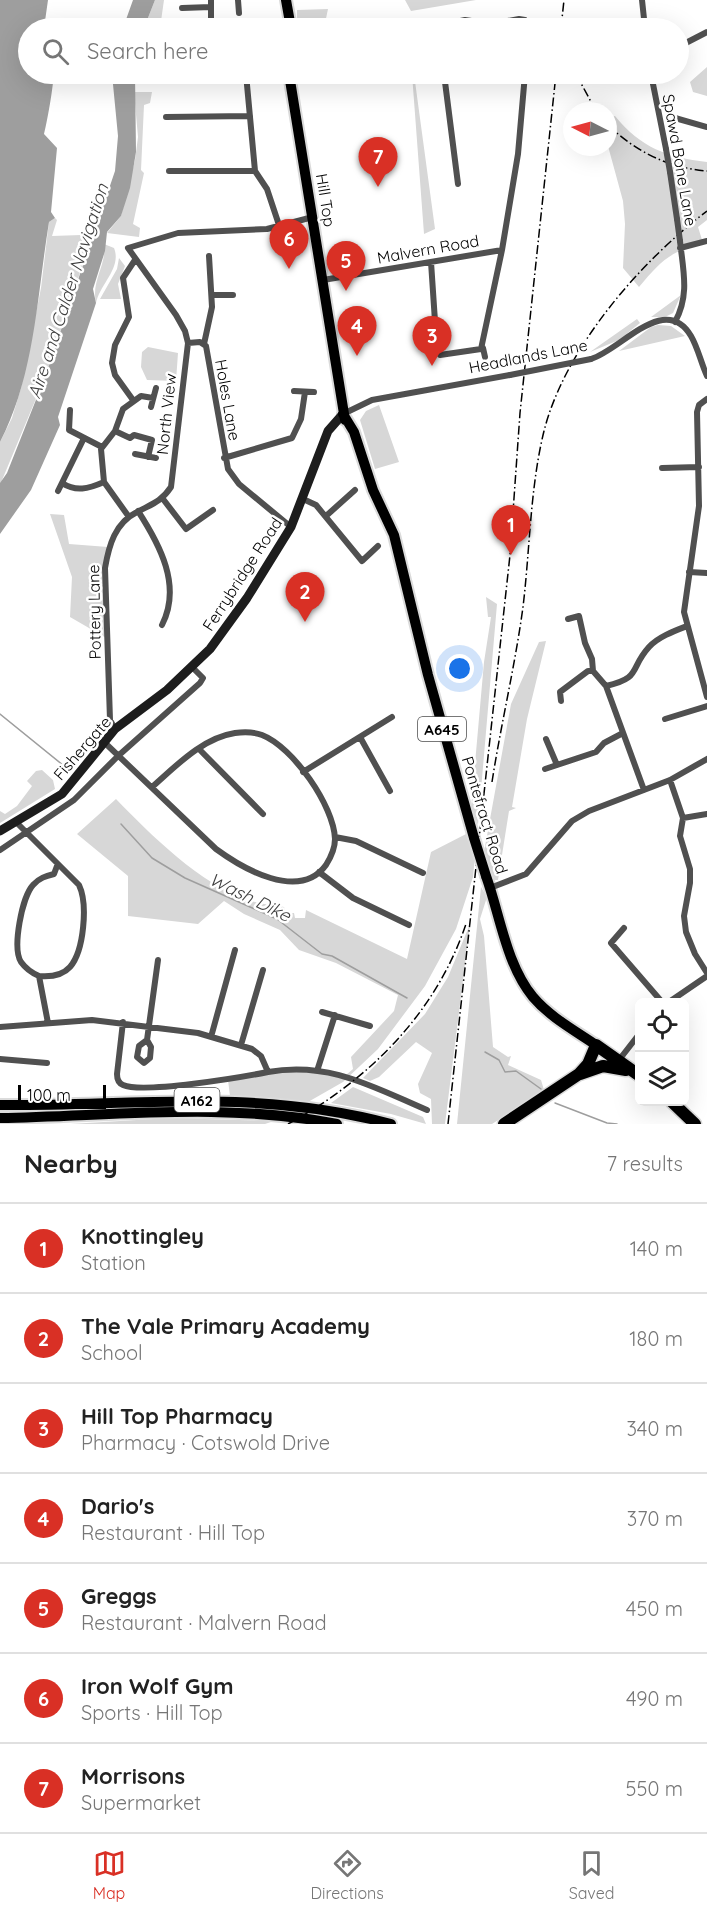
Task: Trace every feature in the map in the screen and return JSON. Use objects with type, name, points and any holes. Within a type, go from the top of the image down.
[{"type":"highway","name":"Pontefract Road","points":[[601,1048],[635,1072]]},
{"type":"highway","points":[[594,1068],[601,1048]]},
{"type":"highway","name":"A645","points":[[512,1122],[579,1074],[601,1048]]},
{"type":"highway","name":"A645","points":[[579,1074],[594,1068],[613,1066],[635,1073]]},
{"type":"highway","points":[[677,1106],[695,1124]]},
{"type":"main road","points":[[285,18],[286,0]]},
{"type":"main road","points":[[286,0],[289,18]]},
{"type":"main road","name":"Hill Top","points":[[291,84],[301,134],[343,414]]},
{"type":"main road","name":"Hill Top","points":[[297,84],[301,134]]},
{"type":"main road","name":"Pontefract Road","points":[[343,414],[354,432],[368,476],[394,535],[428,675],[474,838],[516,970],[524,985],[555,1017],[601,1048]]},
{"type":"main road","name":"Ferrybridge Road","points":[[125,721],[193,668],[247,598],[291,527],[328,432],[343,414]]},
{"type":"main road","name":"Fishergate","points":[[0,831],[62,794],[115,729],[125,721]]},
{"type":"main road","name":"A162","points":[[0,1105],[181,1100],[268,1102],[357,1115],[391,1124]]},
{"type":"main road","name":"A162","points":[[0,1118],[231,1110],[337,1124]]},
{"type":"street","points":[[238,0],[239,13]]},
{"type":"street","points":[[642,0],[644,18]]},
{"type":"street","points":[[182,9],[211,4]]},
{"type":"street","points":[[689,41],[707,32]]},
{"type":"street","points":[[247,84],[255,171],[267,189],[280,228]]},
{"type":"street","points":[[445,84],[458,184]]},
{"type":"street","points":[[485,357],[483,346],[518,154],[524,84]]},
{"type":"street","name":"Spawd Bone Lane","points":[[653,84],[670,172],[686,286],[683,305],[675,322]]},
{"type":"street","points":[[166,117],[249,116]]},
{"type":"street","points":[[675,118],[707,127]]},
{"type":"street","points":[[169,171],[255,171]]},
{"type":"street","points":[[188,343],[185,330],[176,315],[128,248],[195,230],[280,228],[313,217]]},
{"type":"street","points":[[680,244],[707,242]]},
{"type":"street","name":"Malvern Road","points":[[323,280],[502,250]]},
{"type":"street","points":[[204,344],[211,314],[209,256]]},
{"type":"street","points":[[133,400],[115,375],[112,363],[116,345],[129,317],[123,278],[135,260]]},
{"type":"street","points":[[431,262],[436,348],[440,355],[473,352],[483,346]]},
{"type":"street","points":[[212,295],[233,295]]},
{"type":"street","name":"Headlands Lane","points":[[343,414],[372,400],[591,359],[606,353],[655,321],[675,322]]},
{"type":"street","points":[[675,322],[692,337],[707,376]]},
{"type":"street","name":"Holes Lane","points":[[188,343],[204,344],[224,458],[228,469],[239,484],[291,527]]},
{"type":"street","name":"North View","points":[[163,499],[171,487],[188,343]]},
{"type":"street","points":[[151,407],[156,388]]},
{"type":"street","points":[[294,391],[314,393]]},
{"type":"street","points":[[224,458],[292,438],[301,419],[304,392]]},
{"type":"street","points":[[129,517],[104,482],[102,447],[115,431],[123,409],[141,396],[153,398]]},
{"type":"street","points":[[707,399],[698,409],[698,517],[685,602],[687,626],[707,697]]},
{"type":"street","points":[[70,410],[69,430],[102,447]]},
{"type":"street","points":[[115,431],[130,438],[134,435],[152,440],[152,458],[135,454]]},
{"type":"street","points":[[58,491],[84,438]]},
{"type":"street","points":[[663,468],[699,467]]},
{"type":"street","points":[[62,483],[71,489],[81,489],[104,482]]},
{"type":"street","points":[[326,516],[355,490]]},
{"type":"street","points":[[163,499],[186,529],[213,510]]},
{"type":"street","name":"Pottery Lane","points":[[115,729],[110,720],[105,568],[108,547],[129,517],[163,499]]},
{"type":"street","points":[[303,500],[316,505],[362,561],[378,546]]},
{"type":"street","points":[[138,511],[156,540],[167,571],[171,601],[162,625]]},
{"type":"street","points":[[689,572],[707,573]]},
{"type":"street","points":[[568,620],[579,616],[585,643],[592,658],[593,671],[606,687],[621,734],[644,790]]},
{"type":"street","points":[[606,687],[632,677],[649,647],[687,626]]},
{"type":"street","name":"Fishergate","points":[[0,850],[75,800],[118,756],[200,683],[202,678],[193,668]]},
{"type":"street","points":[[561,702],[560,692],[577,680],[581,674],[593,671]]},
{"type":"street","points":[[665,719],[707,706]]},
{"type":"street","points":[[303,772],[392,717]]},
{"type":"street","points":[[104,742],[118,756],[216,849],[234,862],[269,877],[283,880],[307,879],[319,872],[331,856],[335,837],[323,799],[288,754],[261,734],[234,733],[199,749],[152,788]]},
{"type":"street","points":[[545,770],[596,752],[604,743],[621,734]]},
{"type":"street","points":[[360,737],[390,790]]},
{"type":"street","points":[[546,739],[557,765]]},
{"type":"street","points":[[199,749],[263,814]]},
{"type":"street","points":[[490,888],[526,874],[572,821],[589,811],[670,780],[707,759]]},
{"type":"street","points":[[670,780],[683,818],[680,836],[690,876],[684,916],[686,932],[707,975],[675,998]]},
{"type":"street","points":[[683,818],[707,814]]},
{"type":"street","points":[[16,822],[57,866],[79,885],[85,906],[77,955],[69,967],[58,975],[39,976],[30,972],[20,960],[18,936],[29,890],[35,883],[54,874],[57,866]]},
{"type":"street","points":[[335,837],[356,841],[423,873]]},
{"type":"street","points":[[319,872],[353,898],[409,925]]},
{"type":"street","points":[[49,875],[69,877]]},
{"type":"street","points":[[624,928],[611,943],[659,998]]},
{"type":"street","points":[[211,1037],[235,950]]},
{"type":"street","points":[[147,1040],[158,960]]},
{"type":"street","points":[[241,1045],[263,969]]},
{"type":"street","points":[[39,976],[48,1023]]},
{"type":"street","points":[[322,1012],[370,1026]]},
{"type":"street","points":[[318,1068],[335,1015]]},
{"type":"street","points":[[0,1027],[92,1020],[149,1026],[241,1045],[261,1056],[268,1071]]},
{"type":"street","points":[[123,1022],[117,1074],[122,1085],[150,1087],[228,1080],[268,1071],[318,1068],[346,1076],[427,1110]]},
{"type":"street","points":[[619,1060],[635,1038]]},
{"type":"street","points":[[0,1059],[47,1063]]},
{"type":"shaded area","points":[[0,0],[48,0],[45,18],[18,18],[18,84],[53,84],[44,134],[57,148],[51,212],[55,218],[49,222],[28,362],[12,416],[0,442]]},
{"type":"shaded area","points":[[133,0],[155,0],[148,18],[127,18]]},
{"type":"shaded area","points":[[155,0],[164,0],[161,18],[148,18]]},
{"type":"shaded area","points":[[405,0],[476,0],[411,11]]},
{"type":"shaded area","points":[[328,9],[326,18],[297,18],[297,10]]},
{"type":"shaded area","points":[[707,67],[707,96],[693,92],[690,82]]},
{"type":"shaded area","points":[[113,84],[135,84],[136,152],[130,188],[121,216],[107,232],[105,251],[93,289],[96,303],[58,417],[60,425],[31,490],[0,534],[0,483],[7,473],[45,377],[115,171],[118,136]]},
{"type":"shaded area","points":[[413,84],[415,84],[435,229],[424,234]]},
{"type":"shaded area","points":[[134,92],[152,92],[150,103],[144,105],[141,170],[144,173],[133,224],[140,228],[139,237],[107,233],[121,216],[135,160],[138,137]]},
{"type":"shaded area","points":[[617,118],[635,136],[656,149],[667,154],[707,162],[707,220],[698,227],[703,243],[682,250],[666,259],[639,287],[623,268],[625,224],[623,201],[611,156],[617,156]]},
{"type":"shaded area","points":[[55,218],[57,220],[52,236],[81,235],[91,240],[45,377],[0,485],[0,442],[12,418],[21,388],[41,288],[49,222]]},
{"type":"shaded area","points":[[104,244],[114,248],[116,255],[113,269],[96,303],[96,287]]},
{"type":"shaded area","points":[[119,258],[125,266],[118,284],[121,299],[100,299],[117,269]]},
{"type":"shaded area","points":[[681,295],[673,313],[665,317],[651,317]]},
{"type":"shaded area","points":[[637,319],[640,323],[619,340],[590,352]]},
{"type":"shaded area","points":[[671,326],[685,336],[619,351],[651,327]]},
{"type":"shaded area","points":[[148,347],[178,353],[176,381],[147,380],[141,367],[142,352]]},
{"type":"shaded area","points":[[379,405],[399,462],[375,469],[360,420],[366,411]]},
{"type":"shaded area","points":[[50,514],[64,515],[69,544],[108,547],[105,568],[108,639],[70,617],[72,577]]},
{"type":"shaded area","points":[[486,597],[497,604],[478,825],[471,809],[484,662],[491,617],[488,617]]},
{"type":"shaded area","points":[[546,641],[527,719],[512,807],[516,808],[509,811],[498,880],[492,880],[484,852],[511,704],[539,642]]},
{"type":"shaded area","points":[[42,770],[53,780],[55,789],[0,823],[0,811],[5,814],[17,806],[32,786],[27,781],[36,771]]},
{"type":"shaded area","points":[[116,799],[177,857],[194,871],[230,893],[252,901],[284,907],[286,913],[294,913],[295,918],[305,918],[306,910],[407,959],[431,852],[468,833],[475,856],[473,877],[456,929],[425,986],[378,1049],[343,1082],[308,1102],[230,1096],[228,1080],[286,1068],[346,1075],[353,1069],[351,1057],[394,1011],[398,995],[336,963],[299,950],[280,930],[244,914],[224,901],[198,924],[128,916],[128,876],[77,834]]},
{"type":"shaded area","points":[[481,887],[487,897],[480,919],[484,936],[493,1047],[508,1057],[511,1056],[508,1065],[541,1080],[544,1090],[492,1124],[457,1124]]},
{"type":"shaded area","points":[[470,924],[445,1124],[432,1124],[431,1099],[420,1093],[418,1084],[432,1053],[416,1042],[379,1077],[370,1081],[363,1078],[425,1014],[448,977]]},
{"type":"shaded area","points":[[353,1087],[423,1117],[426,1124],[391,1114],[331,1103]]},
{"type":"shaded area","points":[[170,1118],[274,1121],[265,1124],[70,1124]]},
{"type":"waterway","name":"Wash Dike","points":[[0,714],[69,770]]},
{"type":"waterway","name":"Wash Dike","points":[[121,824],[152,858],[185,878],[277,919],[322,954],[332,956],[407,998]]},
{"type":"waterway","name":"Wash Dike","points":[[485,1052],[499,1060],[505,1072],[516,1071],[541,1089]]},
{"type":"waterway","name":"Wash Dike","points":[[555,1103],[607,1123],[617,1124]]},
{"type":"railway","points":[[562,18],[564,0]]},
{"type":"railway","points":[[448,1124],[510,555],[520,413],[555,84]]},
{"type":"railway","points":[[581,84],[591,102]]},
{"type":"railway","points":[[617,133],[654,157],[679,166],[707,171]]},
{"type":"railway","points":[[492,782],[523,607],[539,453],[554,400],[587,338],[608,309],[656,255],[707,211]]},
{"type":"railway","points":[[288,1124],[346,1087],[396,1041],[437,987],[466,924]]},
{"type":"place","name":"Morrisons","points":[[378,187]]},
{"type":"place","name":"Iron Wolf Gym","points":[[289,269]]},
{"type":"place","name":"Greggs","points":[[346,291]]},
{"type":"place","name":"Dario's","points":[[357,356]]},
{"type":"place","name":"Hill Top Pharmacy","points":[[432,366]]},
{"type":"place","name":"Knottingley","points":[[511,555]]},
{"type":"place","name":"The Vale Primary Academy","points":[[305,622]]},
{"type":"water label","name":"Aire and Calder Navigation","points":[[68,291]]}]
